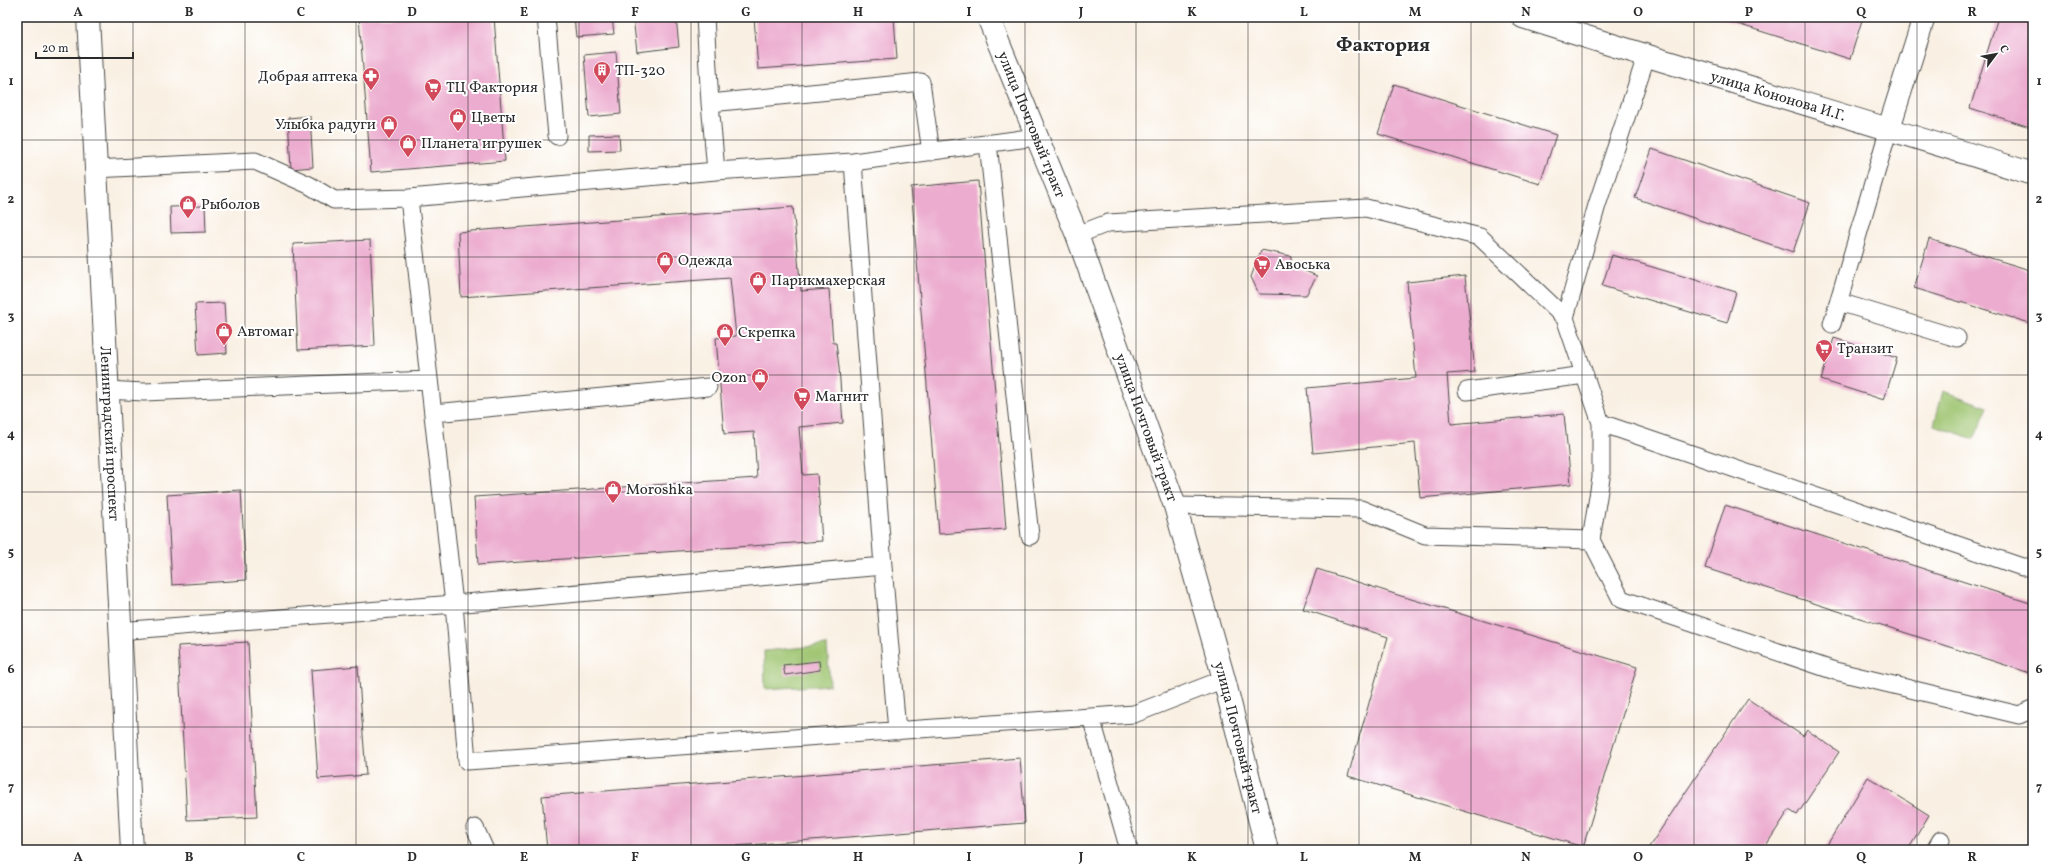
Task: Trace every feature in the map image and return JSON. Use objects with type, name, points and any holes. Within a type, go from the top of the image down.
[{"type":"street","name":"Ленинградский проспект","points":[[88,17],[106,390],[132,850]]},
{"type":"street","name":"улица Почтовый тракт","points":[[988,17],[1077,235],[1175,506],[1224,679],[1267,850]]},
{"type":"street","name":"улица Кононова И.Г.","points":[[1522,17],[1646,56],[1889,128],[2033,174]]},
{"type":"street","points":[[1889,128],[1924,17]]},
{"type":"lane","points":[[546,17],[557,136]]},
{"type":"lane","points":[[705,17],[716,171]]},
{"type":"lane","points":[[1565,318],[1597,205],[1646,56]]},
{"type":"lane","points":[[710,102],[921,82],[931,152]]},
{"type":"lane","points":[[1832,324],[1889,128]]},
{"type":"lane","points":[[95,169],[255,161],[309,185],[334,200],[409,198],[716,171],[853,162],[1036,137]]},
{"type":"lane","points":[[988,143],[1030,536]]},
{"type":"lane","points":[[853,162],[882,566],[897,731]]},
{"type":"lane","points":[[409,198],[454,604],[467,761],[1134,714],[1224,679]]},
{"type":"lane","points":[[1077,235],[1108,223],[1366,208],[1480,237],[1565,318],[1601,423],[1601,478],[1590,540],[1621,599],[1835,671],[2019,715],[2033,709]]},
{"type":"lane","points":[[1839,302],[1957,338]]},
{"type":"lane","points":[[1467,391],[1584,375]]},
{"type":"lane","points":[[106,390],[144,392],[429,380]]},
{"type":"lane","points":[[434,413],[708,387]]},
{"type":"lane","points":[[1601,423],[2022,567],[2033,566]]},
{"type":"lane","points":[[1175,506],[1361,509],[1425,535],[1590,540]]},
{"type":"lane","points":[[119,631],[454,604],[882,566]]},
{"type":"lane","points":[[1091,717],[1129,850]]},
{"type":"lane","points":[[475,828],[485,850]]},
{"type":"green space","points":[[1943,391],[1988,407],[1974,439],[1934,425]]},
{"type":"green space","points":[[827,645],[830,685],[765,689],[764,651]]},
{"type":"building","name":"ТЦ Фактория","points":[[359,17],[494,17],[505,161],[371,172]]},
{"type":"building","points":[[574,17],[612,17],[614,34],[576,37]]},
{"type":"building","points":[[633,17],[676,17],[679,47],[637,52]]},
{"type":"building","points":[[754,17],[894,17],[897,59],[758,69]]},
{"type":"building","points":[[1715,17],[1863,17],[1850,59]]},
{"type":"building","points":[[1998,17],[2021,17],[2033,21],[2033,128],[1970,108]]},
{"type":"building","name":"ТП-320","points":[[616,52],[621,114],[589,117],[584,55]]},
{"type":"building","points":[[1394,84],[1556,135],[1540,184],[1378,134]]},
{"type":"building","points":[[310,116],[313,167],[291,169],[288,118]]},
{"type":"building","points":[[619,134],[620,150],[589,151],[589,135]]},
{"type":"building","points":[[1652,149],[1810,203],[1793,252],[1635,198]]},
{"type":"building","points":[[978,181],[1006,529],[939,534],[911,187]]},
{"type":"building","name":"Рыболов","points":[[205,206],[206,232],[171,233],[170,207]]},
{"type":"building","points":[[793,207],[801,291],[829,289],[833,343],[836,343],[839,367],[843,423],[799,427],[803,475],[817,474],[822,541],[478,565],[474,497],[757,478],[754,432],[724,434],[716,338],[736,336],[730,278],[461,297],[458,232]]},
{"type":"building","points":[[1929,239],[2033,271],[2033,324],[1914,288]]},
{"type":"building","points":[[370,240],[375,346],[298,350],[293,244]]},
{"type":"building","points":[[1261,250],[1291,256],[1291,265],[1317,276],[1306,295],[1259,294],[1251,277]]},
{"type":"building","points":[[1612,255],[1736,292],[1727,323],[1602,286]]},
{"type":"building","points":[[1465,276],[1475,372],[1447,374],[1451,424],[1564,414],[1571,484],[1420,498],[1415,443],[1313,453],[1307,388],[1416,378],[1407,282]]},
{"type":"building","points":[[224,303],[227,353],[198,355],[195,304]]},
{"type":"building","points":[[1834,338],[1897,358],[1884,400],[1821,380]]},
{"type":"building","points":[[241,490],[246,580],[172,585],[167,495]]},
{"type":"building","points":[[1725,505],[2033,604],[2033,674],[1705,568]]},
{"type":"building","points":[[1317,569],[1401,596],[1637,667],[1583,847],[1348,776],[1388,637],[1303,609]]},
{"type":"building","points":[[248,642],[257,817],[187,820],[178,646]]},
{"type":"building","points":[[819,661],[820,670],[785,675],[783,665]]},
{"type":"building","points":[[358,666],[366,775],[318,779],[311,670]]},
{"type":"building","points":[[1748,699],[1803,736],[1807,730],[1839,752],[1797,815],[1789,810],[1763,850],[1647,850]]},
{"type":"building","points":[[1020,758],[1025,823],[685,850],[547,850],[542,796]]},
{"type":"building","points":[[1868,777],[1929,815],[1908,850],[1824,850]]},
{"type":"place","name":"ТП-320","points":[[602,85]]},
{"type":"place","name":"Добрая аптека","points":[[371,91]]},
{"type":"place","name":"ТЦ Фактория","points":[[433,102]]},
{"type":"place","name":"Цветы","points":[[458,132]]},
{"type":"place","name":"Улыбка радуги","points":[[389,139]]},
{"type":"place","name":"Планета игрушек","points":[[408,158]]},
{"type":"place","name":"Рыболов","points":[[188,219]]},
{"type":"place","name":"Одежда","points":[[665,275]]},
{"type":"place","name":"Авоська","points":[[1262,279]]},
{"type":"place","name":"Парикмахерская","points":[[758,295]]},
{"type":"place","name":"Автомаг","points":[[224,346]]},
{"type":"place","name":"Скрепка","points":[[725,347]]},
{"type":"place","name":"Транзит","points":[[1824,363]]},
{"type":"place","name":"Ozon","points":[[760,392]]},
{"type":"place","name":"Магнит","points":[[802,411]]},
{"type":"place","name":"Moroshka","points":[[613,504]]},
{"type":"district","name":"Фактория","points":[[1383,44]]}]
